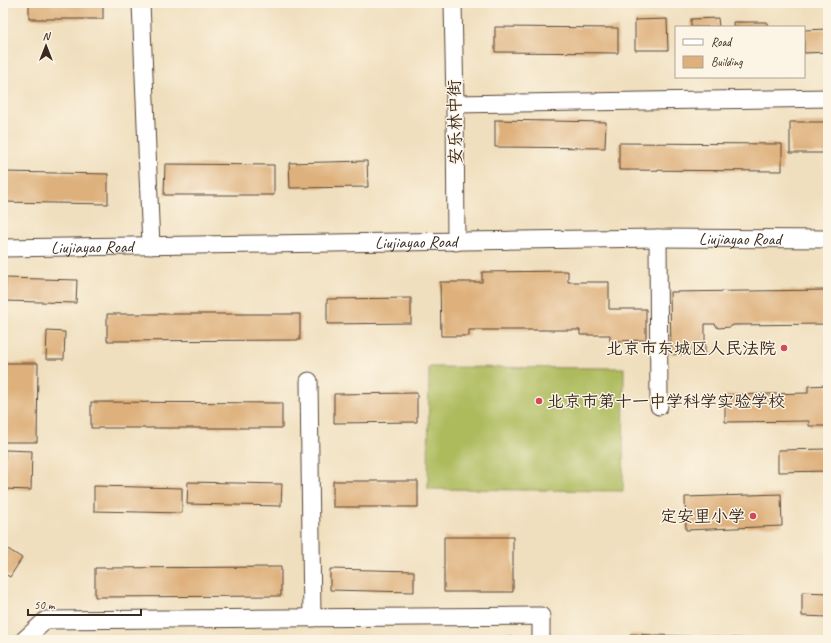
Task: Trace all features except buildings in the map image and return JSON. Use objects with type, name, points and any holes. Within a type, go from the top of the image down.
[{"type":"street","points":[[141,3],[151,246]]},
{"type":"street","points":[[452,3],[459,3]]},
{"type":"street","name":"安乐林中街","points":[[452,3],[455,104],[456,242]]},
{"type":"street","points":[[455,104],[828,98]]},
{"type":"street","points":[[658,238],[659,406]]},
{"type":"street","name":"Liujiayao Road","points":[[3,248],[658,238],[828,239]]},
{"type":"street","points":[[309,381],[312,618]]},
{"type":"street","points":[[24,640],[46,620],[541,616],[541,640]]},
{"type":"green space","points":[[429,367],[624,368],[623,491],[428,489]]},
{"type":"place","name":"北京市东城区人民法院","points":[[784,348]]},
{"type":"place","name":"北京市第十一中学科学实验学校","points":[[539,401]]},
{"type":"place","name":"定安里小学","points":[[753,516]]}]
